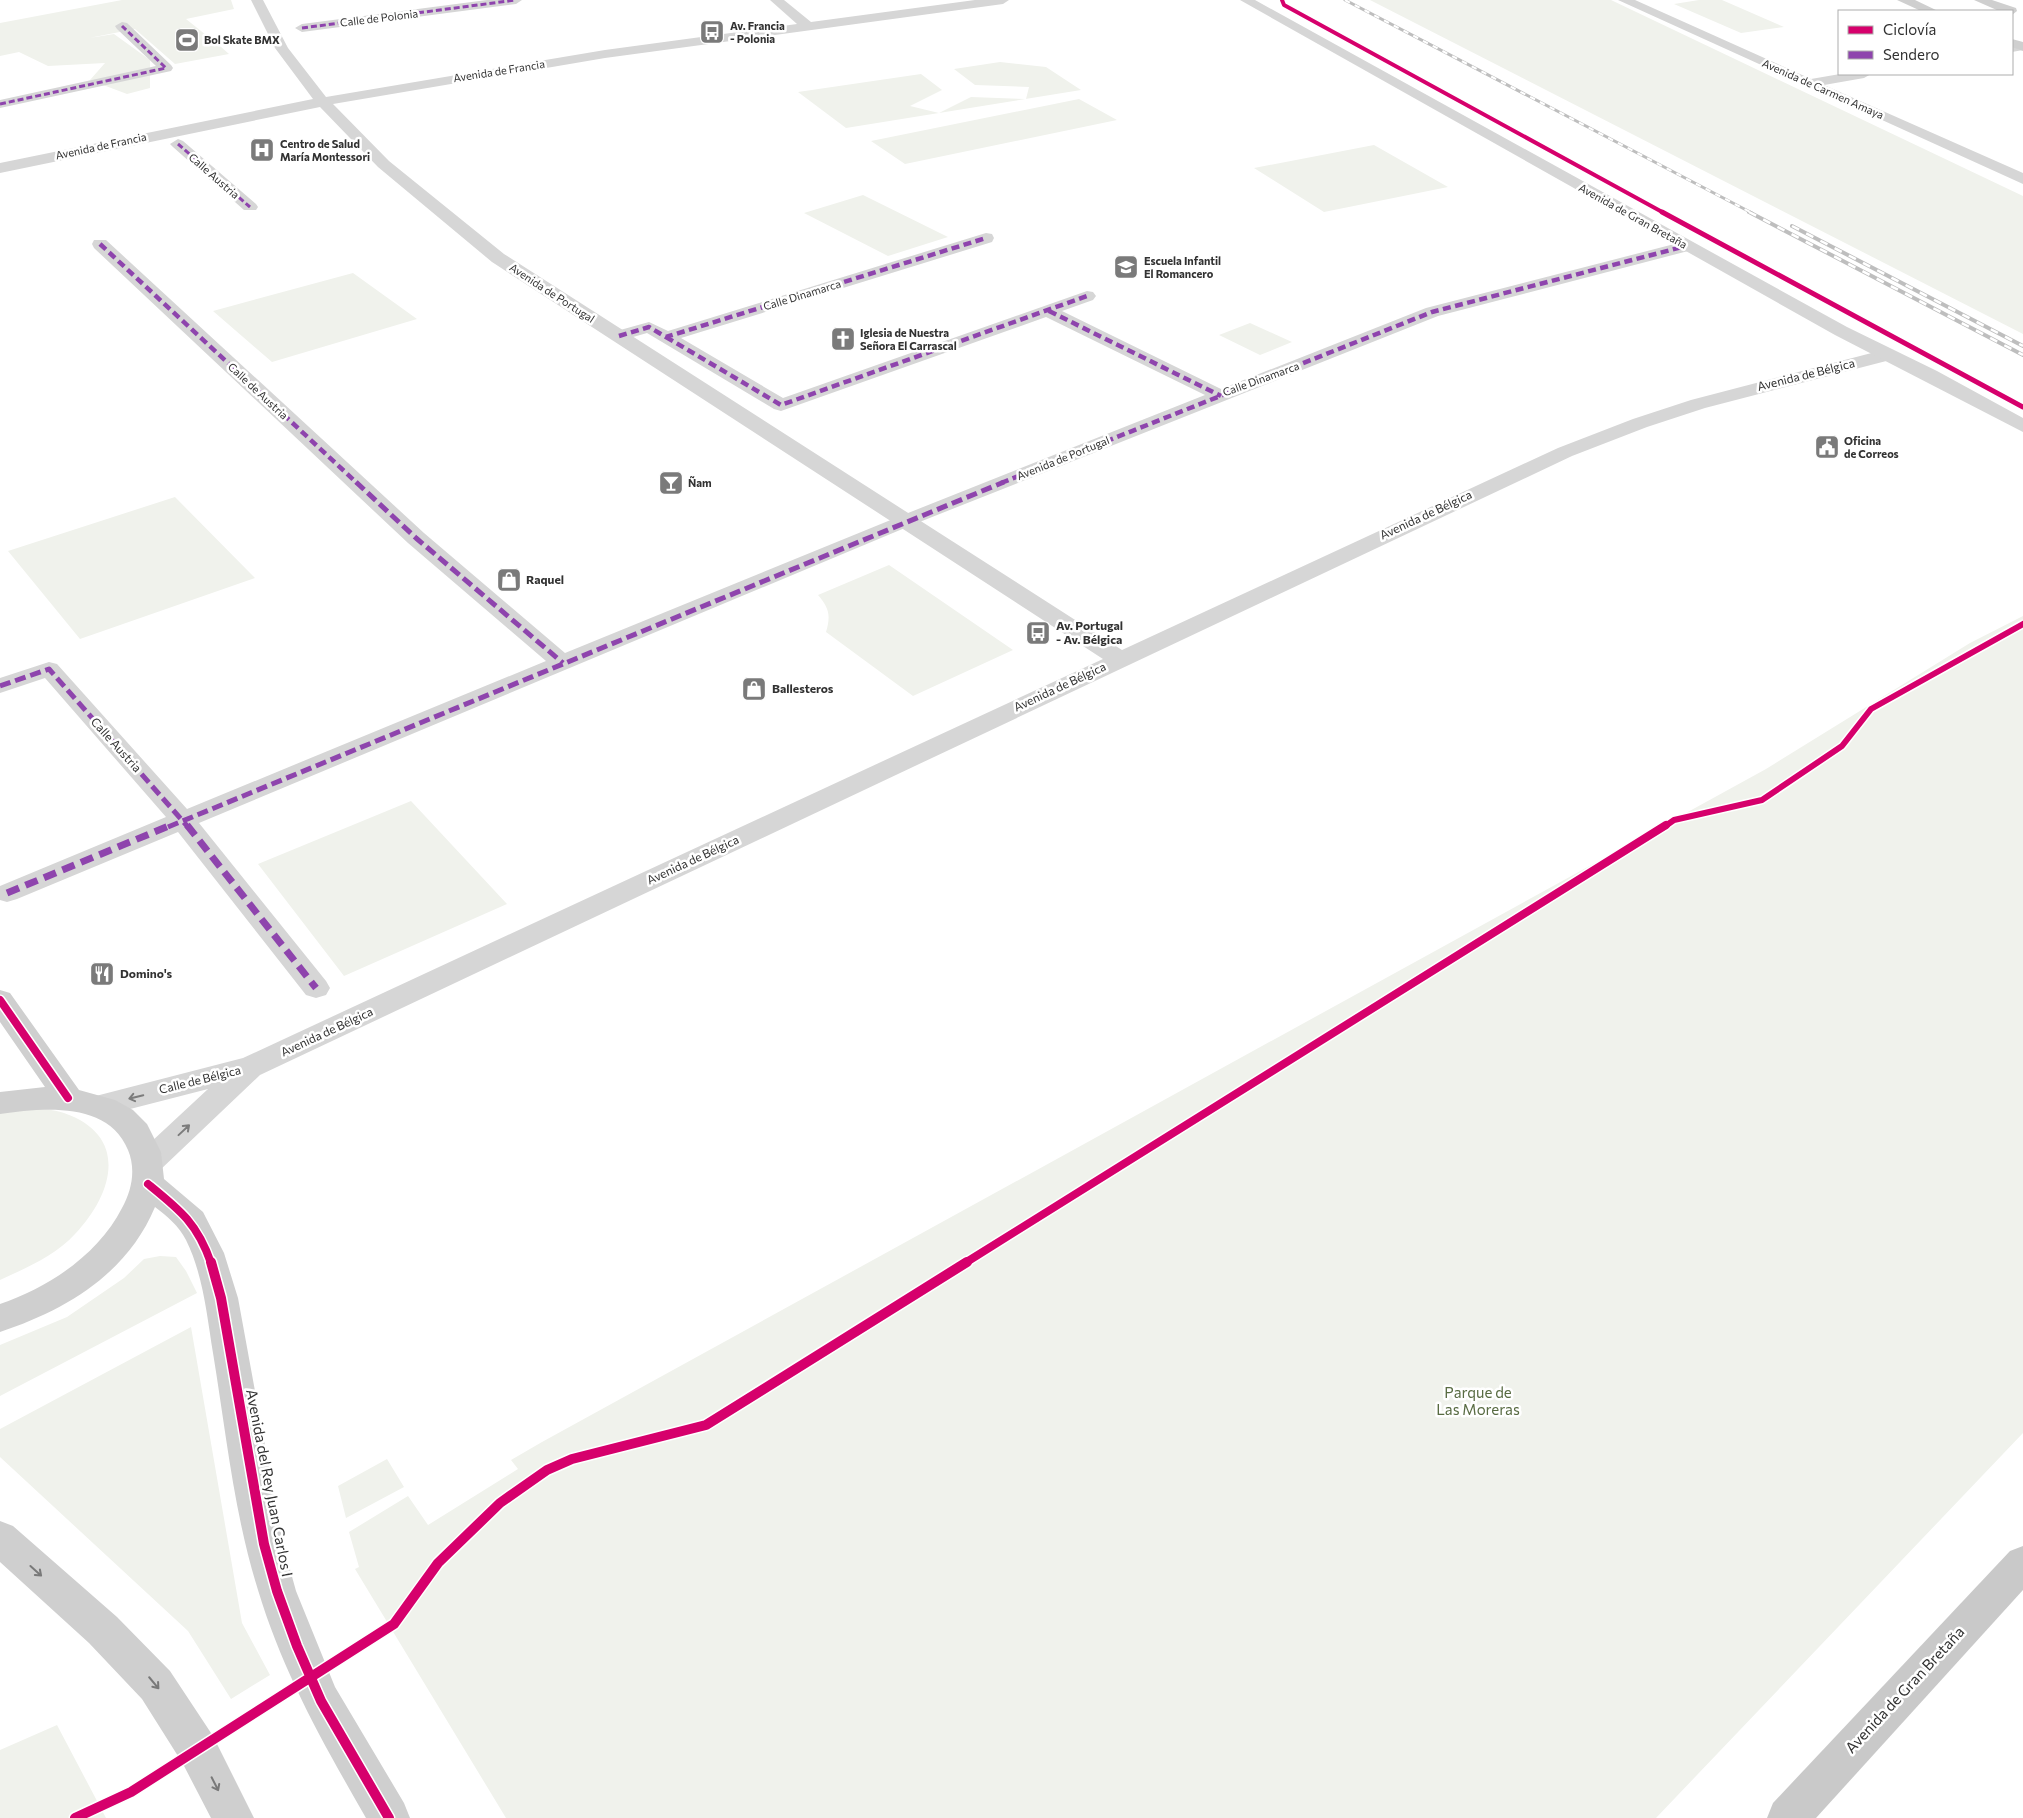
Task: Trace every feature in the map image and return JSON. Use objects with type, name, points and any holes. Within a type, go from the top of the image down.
[{"type":"main road","points":[[1903,0],[1929,10]]},
{"type":"main road","points":[[1980,0],[2006,10]]},
{"type":"main road","points":[[0,1000],[68,1098]]},
{"type":"main road","points":[[0,1103],[25,1098],[68,1098],[99,1106],[118,1116],[133,1129],[143,1145],[148,1174],[134,1220],[106,1256],[66,1288],[17,1313],[0,1318]]},
{"type":"main road","name":"Avenida del Rey Juan Carlos I","points":[[148,1174],[194,1226],[211,1262],[221,1298],[264,1544],[277,1591],[321,1701],[389,1818]]},
{"type":"main road","points":[[0,1538],[103,1630],[156,1685],[198,1750],[233,1818]]},
{"type":"main road","name":"Avenida de Gran Bretaña","points":[[1788,1818],[2023,1563]]},
{"type":"street","name":"Avenida de Portugal","points":[[257,0],[285,53],[323,100],[362,142],[440,212],[498,258],[1119,659]]},
{"type":"street","name":"Calle de Polonia","points":[[302,28],[516,0]]},
{"type":"street","points":[[776,0],[809,27]]},
{"type":"street","name":"Avenida de Francia","points":[[0,168],[323,100],[528,66],[1003,0]]},
{"type":"street","name":"Avenida de Gran Bretaña","points":[[1246,0],[1686,246],[2023,426]]},
{"type":"street","name":"Avenida de Carmen Amaya","points":[[1624,0],[2023,179]]},
{"type":"street","points":[[0,104],[166,68],[122,26]]},
{"type":"street","points":[[1787,73],[1838,65]]},
{"type":"street","points":[[1810,83],[1858,75]]},
{"type":"street","name":"Calle Austria","points":[[178,144],[250,207]]},
{"type":"street","name":"Calle Dinamarca","points":[[666,337],[986,238]]},
{"type":"street","name":"Calle de Austria","points":[[100,244],[416,538],[563,663]]},
{"type":"street","name":"Calle Dinamarca","points":[[1049,311],[1221,396],[1432,312],[1481,301],[1686,246]]},
{"type":"street","points":[[619,336],[649,327],[781,405],[1087,296]]},
{"type":"street","name":"Avenida de Bélgica","points":[[251,1067],[1504,478],[1640,423],[1724,396],[1887,355]]},
{"type":"street","name":"Avenida de Portugal","points":[[905,521],[1221,396]]},
{"type":"street","points":[[7,893],[905,521]]},
{"type":"street","name":"Calle Austria","points":[[0,686],[49,669],[183,820],[316,988]]},
{"type":"street","name":"Calle de Bélgica","points":[[99,1106],[251,1067]]},
{"type":"street","name":"Calle de Bélgica","points":[[148,1174],[251,1067]]},
{"type":"green space","points":[[122,0],[231,0],[234,9],[186,19],[206,35],[226,38],[227,42],[220,46],[229,54],[175,64],[135,29],[89,38],[114,34],[150,60],[150,88],[127,94],[90,80],[105,63],[48,66],[19,52],[0,56],[0,23]]},
{"type":"green space","points":[[1370,0],[1611,0],[2023,196],[2023,334]]},
{"type":"green space","points":[[1699,0],[1722,0],[1784,27],[1741,33],[1674,4]]},
{"type":"green space","points":[[1000,62],[1046,67],[1081,90],[1026,99],[1029,87],[975,85],[954,69]]},
{"type":"green space","points":[[921,74],[942,90],[910,106],[939,113],[846,128],[798,92]]},
{"type":"green space","points":[[971,97],[1025,99],[939,113]]},
{"type":"green space","points":[[1079,99],[1117,120],[905,164],[871,141]]},
{"type":"green space","points":[[1374,145],[1448,187],[1324,212],[1254,168]]},
{"type":"green space","points":[[863,195],[948,237],[888,256],[804,213]]},
{"type":"green space","points":[[353,273],[417,319],[272,362],[213,311]]},
{"type":"green space","points":[[1250,323],[1292,342],[1260,355],[1219,335]]},
{"type":"green space","points":[[175,497],[255,578],[80,639],[8,551]]},
{"type":"green space","points":[[889,565],[1013,650],[913,696],[826,632],[828,612],[818,595]]},
{"type":"green space","name":"Parque de Las Moreras","points":[[2023,616],[2023,1433],[1656,1818],[506,1818],[355,1569],[359,1567],[349,1532],[408,1496],[428,1525],[518,1469],[511,1460],[542,1442],[1766,769],[1970,643]]},
{"type":"green space","points":[[411,801],[507,904],[344,976],[258,864]]},
{"type":"green space","points":[[30,1108],[64,1113],[85,1123],[99,1136],[107,1151],[109,1167],[106,1184],[99,1201],[75,1234],[40,1261],[0,1280],[0,1111]]},
{"type":"green space","points":[[160,1256],[176,1257],[186,1271],[197,1293],[0,1396],[0,1345],[67,1317],[124,1278],[144,1259]]},
{"type":"green space","points":[[191,1327],[242,1623],[270,1675],[231,1699],[188,1631],[0,1457],[0,1429]]},
{"type":"green space","points":[[387,1459],[404,1487],[346,1518],[338,1486]]},
{"type":"green space","points":[[57,1725],[106,1818],[0,1818],[0,1750]]},
{"type":"railway","points":[[1345,0],[1752,213]]},
{"type":"railway","points":[[1749,212],[2023,355]]},
{"type":"railway","points":[[1792,226],[2023,346]]},
{"type":"marked path","points":[[302,28],[516,0]]},
{"type":"marked path","points":[[0,104],[166,68],[122,26]]},
{"type":"marked path","points":[[178,144],[250,207]]},
{"type":"marked path","points":[[619,336],[649,327],[666,337],[986,238]]},
{"type":"marked path","points":[[100,244],[416,538],[563,663]]},
{"type":"marked path","points":[[7,893],[905,521],[1432,312],[1686,246]]},
{"type":"marked path","points":[[666,337],[781,405],[1087,296]]},
{"type":"marked path","points":[[1049,311],[1221,396]]},
{"type":"marked path","points":[[0,686],[49,669],[183,820],[316,988]]},
{"type":"cycle path","points":[[1282,0],[1284,5],[1431,87],[2023,407]]},
{"type":"cycle path","points":[[75,1818],[131,1792],[394,1624],[438,1563],[500,1503],[547,1470],[572,1459],[706,1425],[1674,820],[1762,800],[1842,746],[1871,709],[2023,624]]},
{"type":"cycle path","points":[[0,1000],[68,1098]]},
{"type":"cycle path","points":[[148,1184],[175,1205],[191,1221],[208,1253],[221,1298],[264,1544],[277,1591],[297,1646],[321,1701],[389,1818]]},
{"type":"place","name":"Av. Francia - Polonia","points":[[712,32]]},
{"type":"place","name":"Bol Skate BMX","points":[[187,40]]},
{"type":"place","name":"Centro de Salud María Montessori","points":[[262,150]]},
{"type":"place","name":"Escuela Infantil El Romancero","points":[[1126,267]]},
{"type":"place","name":"Iglesia de Nuestra Señora El Carrascal","points":[[843,339]]},
{"type":"place","name":"Oficina de Correos","points":[[1827,447]]},
{"type":"place","name":"Ñam","points":[[671,483]]},
{"type":"place","name":"Raquel","points":[[509,580]]},
{"type":"place","name":"Av. Portugal - Av. Bélgica","points":[[1038,633]]},
{"type":"place","name":"Ballesteros","points":[[754,689]]},
{"type":"place","name":"Domino's","points":[[102,974]]}]
